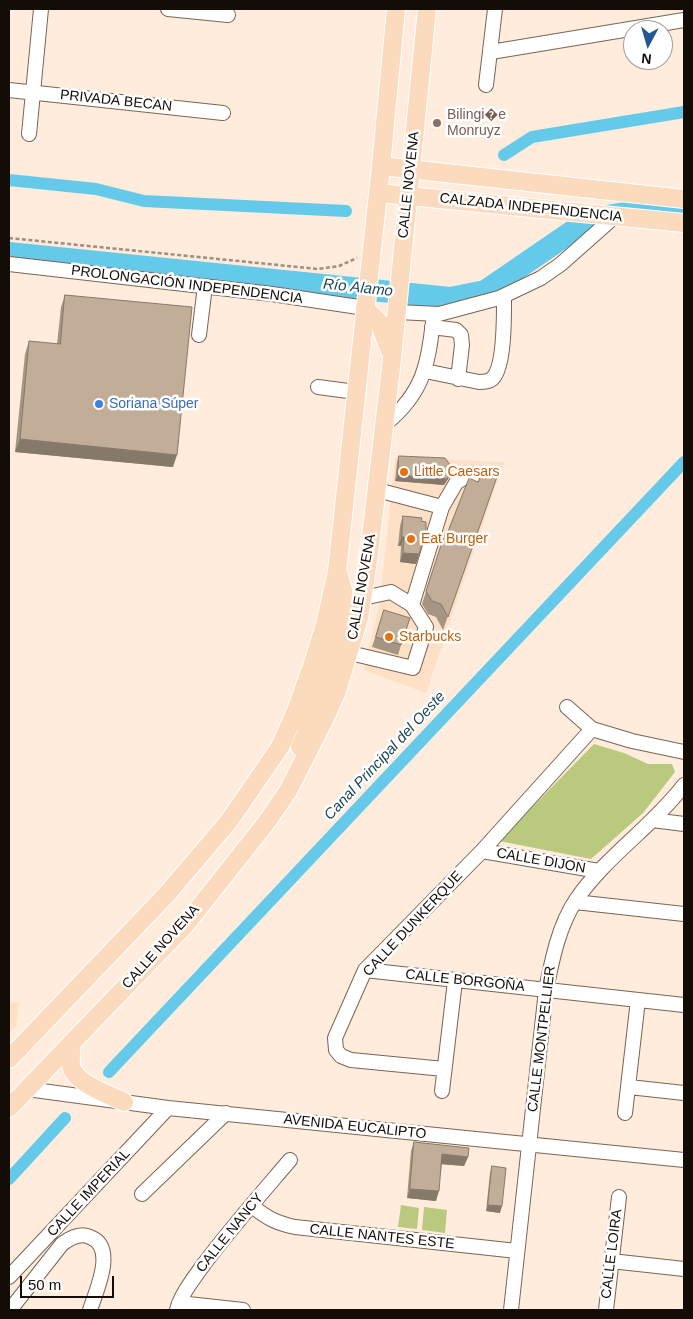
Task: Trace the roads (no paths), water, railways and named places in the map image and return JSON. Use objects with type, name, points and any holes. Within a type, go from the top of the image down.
[{"type":"main road","name":"CALLE NOVENA","points":[[10,1055],[167,894],[229,821],[280,746],[296,711],[325,625],[337,571],[396,9]]},
{"type":"main road","name":"CALLE NOVENA","points":[[9,1108],[186,924],[266,823],[288,791],[337,691],[350,653],[363,598],[385,424],[427,9]]},
{"type":"main road","name":"CALZADA INDEPENDENCIA","points":[[381,166],[684,199]]},
{"type":"main road","name":"CALZADA INDEPENDENCIA","points":[[378,192],[684,223]]},
{"type":"main road","points":[[365,306],[378,322],[392,359]]},
{"type":"main road","points":[[326,716],[315,711],[314,707],[340,626],[344,604],[343,590],[337,571]]},
{"type":"main road","points":[[238,856],[243,838],[277,789],[306,735],[308,724],[305,716],[296,711]]},
{"type":"main road","points":[[72,1044],[70,1062],[73,1071],[80,1078],[124,1102]]},
{"type":"street","points":[[29,134],[41,9]]},
{"type":"street","points":[[168,9],[228,14]]},
{"type":"street","points":[[486,85],[495,9]]},
{"type":"street","points":[[491,52],[684,20]]},
{"type":"street","name":"PRIVADA BECAN","points":[[9,90],[223,112]]},
{"type":"street","points":[[433,321],[504,296],[541,278],[561,264],[614,217]]},
{"type":"street","name":"PROLONGACIÓN INDEPENDENCIA","points":[[9,264],[365,306]]},
{"type":"street","points":[[199,335],[205,286]]},
{"type":"street","points":[[425,371],[458,379],[486,382],[494,377],[501,352],[504,296]]},
{"type":"street","points":[[397,309],[460,332],[462,340],[458,379]]},
{"type":"street","points":[[385,424],[400,412],[419,385],[425,371],[433,321]]},
{"type":"street","points":[[318,388],[356,392]]},
{"type":"street","points":[[412,605],[442,507],[456,483],[469,474],[488,475]]},
{"type":"street","points":[[377,490],[442,507]]},
{"type":"street","points":[[350,653],[413,668],[426,628],[412,605],[391,592],[363,598]]},
{"type":"street","points":[[567,707],[592,729],[632,741],[684,752]]},
{"type":"street","name":"CALLE DUNKERQUE","points":[[444,1070],[351,1060],[341,1056],[336,1050],[335,1038],[365,970],[482,851],[592,729]]},
{"type":"street","name":"CALLE MONTPELLIER","points":[[511,1310],[546,990],[554,952],[575,902],[600,871],[652,820],[684,785]]},
{"type":"street","points":[[652,820],[684,824]]},
{"type":"street","name":"CALLE DIJON","points":[[482,851],[600,871]]},
{"type":"street","points":[[575,902],[684,914]]},
{"type":"street","name":"CALLE BORGOÑA","points":[[365,970],[684,1005]]},
{"type":"street","points":[[442,1091],[455,981]]},
{"type":"street","points":[[625,1113],[638,1000]]},
{"type":"street","points":[[629,1087],[684,1094]]},
{"type":"street","name":"AVENIDA EUCALIPTO","points":[[27,1089],[168,1108],[684,1160]]},
{"type":"street","name":"CALLE IMPERIAL","points":[[9,1278],[168,1108]]},
{"type":"street","points":[[142,1194],[226,1113]]},
{"type":"street","name":"CALLE NANCY","points":[[178,1307],[210,1256],[290,1160]]},
{"type":"street","name":"CALLE LOIRA","points":[[606,1310],[619,1197]]},
{"type":"street","name":"CALLE NANTES ESTE","points":[[252,1206],[268,1219],[296,1227],[517,1251]]},
{"type":"street","points":[[10,1310],[62,1244],[70,1238],[81,1235],[99,1242],[104,1249],[104,1262],[90,1310]]},
{"type":"street","points":[[611,1262],[684,1269]]},
{"type":"street","points":[[178,1307],[243,1310]]},
{"type":"waterway","points":[[504,155],[532,137],[684,112]]},
{"type":"waterway","points":[[9,180],[96,189],[144,201],[346,211]]},
{"type":"waterway","name":"Río Alamo","points":[[9,253],[450,298],[485,291],[590,219],[642,210],[684,213]]},
{"type":"waterway","name":"Canal Principal del Oeste","points":[[109,1072],[684,462]]},
{"type":"waterway","name":"Canal Principal del Oeste","points":[[9,1179],[65,1118]]},
{"type":"place","name":"Bilingi�e Monruyz","points":[[437,123]]},
{"type":"place","name":"Soriana Súper","points":[[99,404]]},
{"type":"place","name":"Little Caesars","points":[[404,472]]},
{"type":"place","name":"Eat Burger","points":[[411,539]]},
{"type":"place","name":"Starbucks","points":[[389,637]]}]
